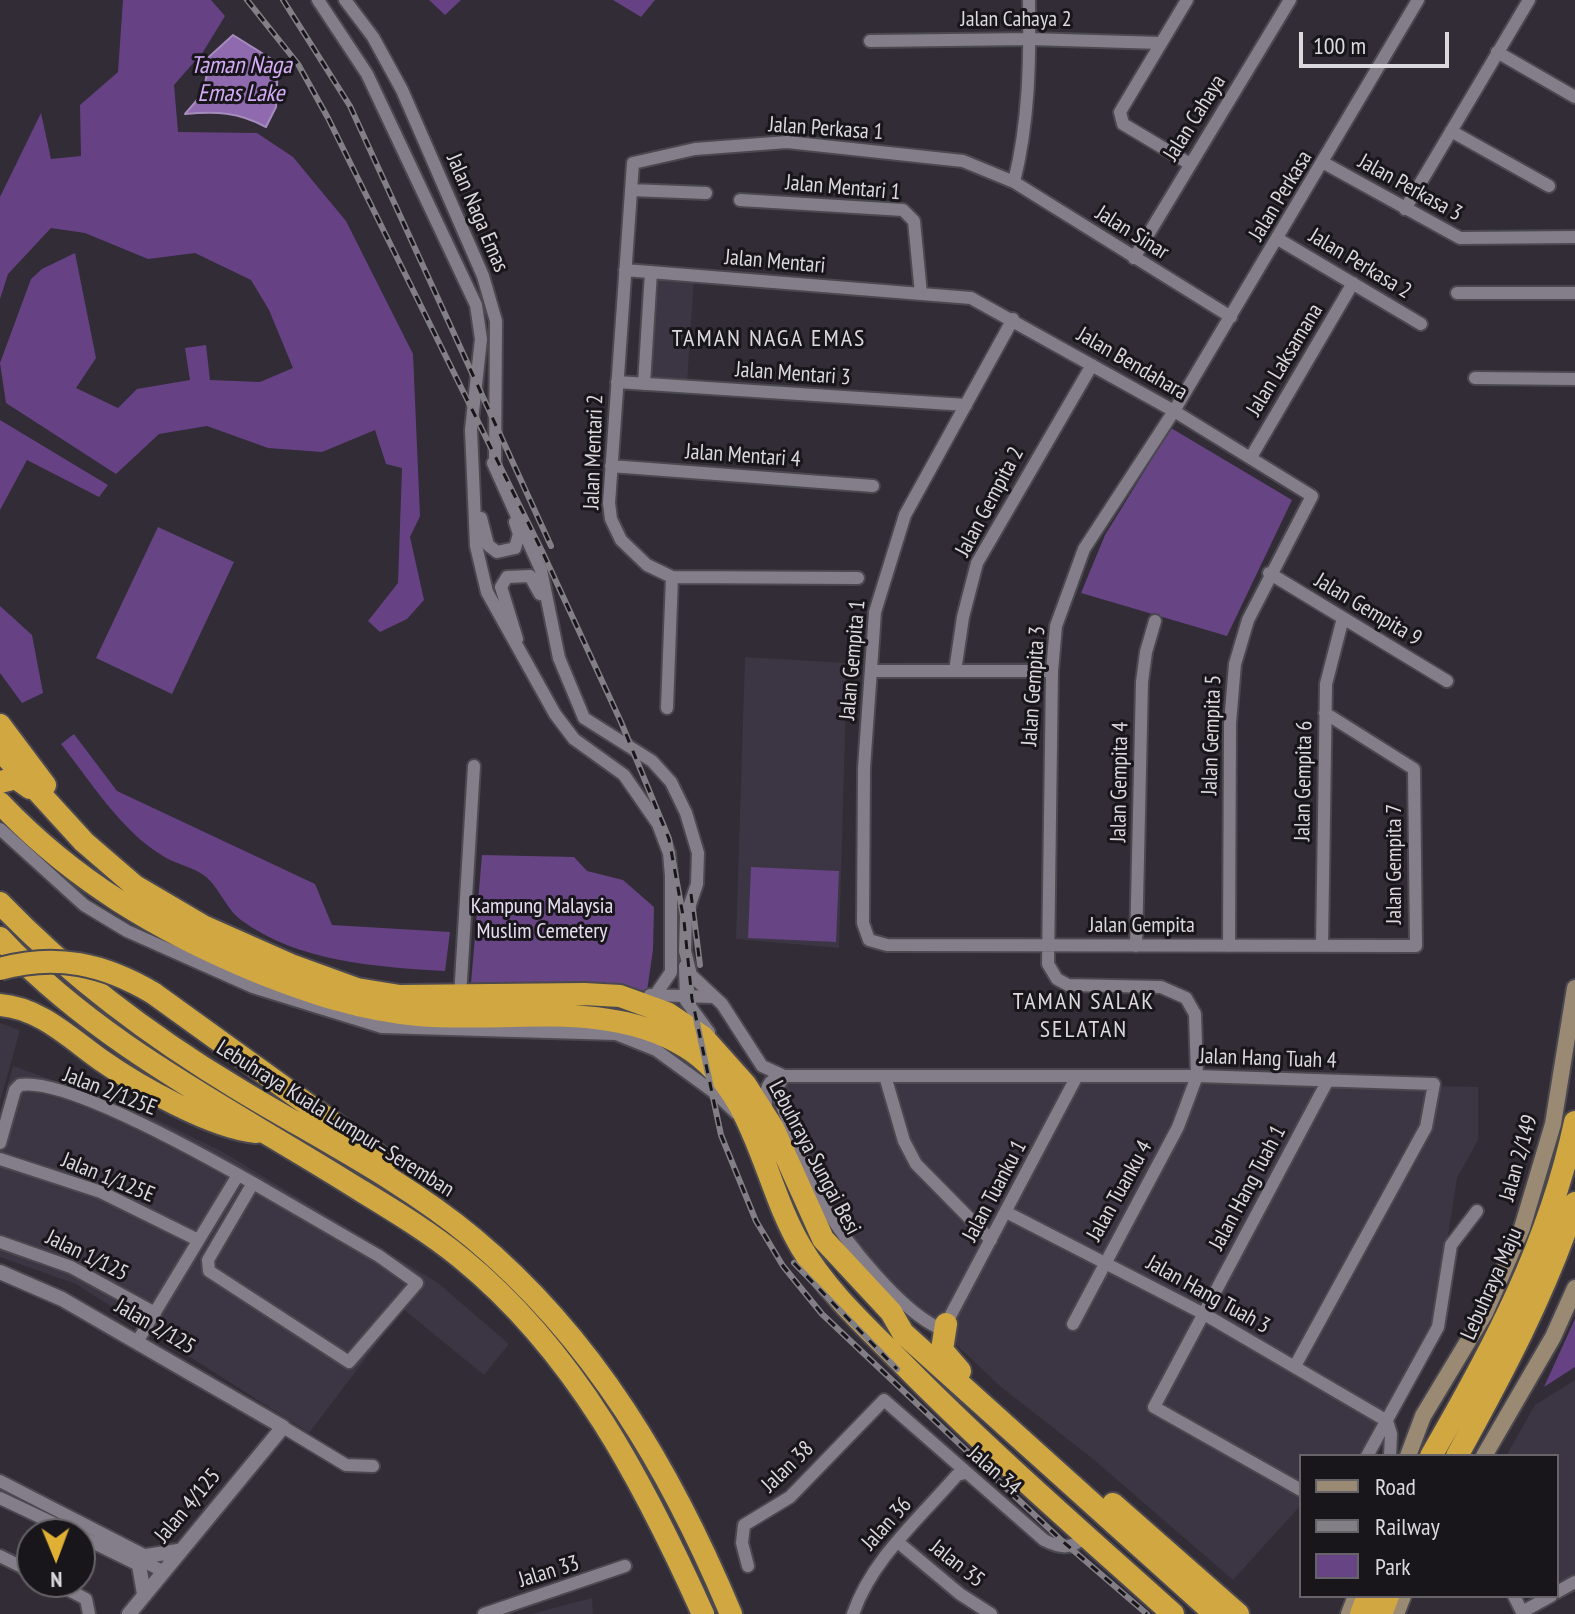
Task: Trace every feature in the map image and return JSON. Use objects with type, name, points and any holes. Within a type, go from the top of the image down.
[{"type":"highway","points":[[0,725],[28,758],[68,825]]},
{"type":"highway","name":"Lebuhraya Sungai Besi","points":[[0,750],[37,795],[135,886],[224,936],[357,989],[400,996],[620,996],[667,1013],[703,1037],[745,1084],[762,1129],[785,1212],[813,1268],[834,1294],[931,1393],[1091,1530],[1173,1614]]},
{"type":"highway","points":[[0,782],[16,778],[37,795]]},
{"type":"highway","name":"Lebuhraya Sungai Besi","points":[[2,810],[84,880],[139,917],[313,995],[369,1009],[420,1016],[594,1018],[646,1029],[687,1048],[719,1077],[744,1111],[762,1129],[823,1239],[891,1312],[903,1333],[1215,1614]]},
{"type":"highway","name":"Lebuhraya Kuala Lumpur–Seremban","points":[[0,903],[45,950],[140,1026],[413,1196],[472,1237],[576,1340],[656,1457],[685,1509],[731,1614]]},
{"type":"highway","points":[[0,938],[66,1001],[146,1060],[269,1133],[459,1256],[536,1329],[599,1413],[629,1461],[657,1511],[703,1614]]},
{"type":"highway","points":[[0,969],[53,960],[87,964],[122,975],[153,993],[395,1167],[413,1196]]},
{"type":"highway","points":[[0,1005],[21,1008],[44,1019],[104,1062],[217,1124],[269,1133]]},
{"type":"highway","name":"Lebuhraya Maju","points":[[1431,1454],[1485,1362],[1536,1251],[1557,1196],[1575,1122]]},
{"type":"highway","points":[[1458,1454],[1501,1376],[1554,1266],[1575,1203]]},
{"type":"highway","points":[[891,1312],[1072,1464],[1128,1518],[1238,1614]]},
{"type":"highway","points":[[913,1329],[923,1332],[943,1326],[941,1343],[948,1358]]},
{"type":"highway","points":[[1056,1470],[1128,1518]]},
{"type":"highway","points":[[1091,1530],[1188,1614]]},
{"type":"main road","name":"Jalan 2/149","points":[[1409,1454],[1423,1416],[1485,1313],[1522,1228],[1553,1124],[1575,988]]},
{"type":"main road","points":[[1485,1454],[1553,1337],[1575,1288]]},
{"type":"main road","points":[[1423,1416],[1423,1439],[1429,1454]]},
{"type":"street","name":"Jalan Naga Emas","points":[[318,0],[367,74],[476,305],[481,339],[471,430],[476,546],[487,592],[502,625],[555,714],[574,739],[624,775],[658,824],[669,853],[671,972],[660,990]]},
{"type":"street","name":"Jalan Naga Emas","points":[[345,0],[373,37],[402,90],[483,276],[496,321],[493,463],[519,534],[515,548],[497,552],[488,545],[473,475]]},
{"type":"street","points":[[1014,182],[1025,135],[1029,0]]},
{"type":"street","points":[[1187,0],[1122,107],[1120,117],[1123,124],[1190,164]]},
{"type":"street","name":"Jalan Cahaya","points":[[1134,258],[1290,0]]},
{"type":"street","name":"Jalan Perkasa","points":[[1174,411],[1418,0]]},
{"type":"street","points":[[1405,209],[1529,0]]},
{"type":"street","name":"Jalan Cahaya 2","points":[[870,41],[1030,39],[1161,43]]},
{"type":"street","points":[[1497,52],[1575,96]]},
{"type":"street","points":[[1451,131],[1549,186]]},
{"type":"street","name":"Jalan Perkasa 1","points":[[633,163],[695,149],[787,142],[963,161],[1014,182]]},
{"type":"street","name":"Jalan Mentari 2","points":[[633,163],[609,503],[616,531],[637,557],[672,577],[858,578]]},
{"type":"street","name":"Jalan Perkasa 3","points":[[1324,163],[1462,239],[1575,237]]},
{"type":"street","name":"Jalan Sinar","points":[[1014,182],[1231,317]]},
{"type":"street","points":[[631,190],[706,193]]},
{"type":"street","name":"Jalan Mentari 1","points":[[740,200],[903,210],[914,223],[921,294]]},
{"type":"street","name":"Jalan Perkasa 2","points":[[1278,239],[1421,324]]},
{"type":"street","name":"Jalan Mentari","points":[[625,270],[921,294]]},
{"type":"street","points":[[644,384],[651,272]]},
{"type":"street","name":"Jalan Laksamana","points":[[1251,457],[1353,283]]},
{"type":"street","points":[[1457,293],[1575,293]]},
{"type":"street","name":"Jalan Bendahara","points":[[921,294],[971,298],[1013,319],[1174,411],[1312,496]]},
{"type":"street","name":"Jalan Gempita 1","points":[[869,940],[863,923],[864,768],[875,612],[905,515],[1013,319]]},
{"type":"street","name":"Jalan Gempita 2","points":[[955,671],[963,617],[977,563],[1092,365]]},
{"type":"street","points":[[1475,378],[1575,379]]},
{"type":"street","name":"Jalan Mentari 3","points":[[617,382],[966,405]]},
{"type":"street","name":"Jalan Gempita 3","points":[[1048,946],[1052,671],[1056,626],[1084,549],[1174,411]]},
{"type":"street","name":"Jalan Naga Emas","points":[[493,463],[541,570],[551,627]]},
{"type":"street","name":"Jalan Mentari 4","points":[[611,466],[873,486]]},
{"type":"street","name":"Jalan Gempita 5","points":[[1229,946],[1232,681],[1248,620],[1269,573],[1312,496]]},
{"type":"street","name":"Jalan Gempita 9","points":[[1269,573],[1447,681]]},
{"type":"street","name":"Jalan Naga Emas","points":[[525,660],[501,587],[507,577],[530,576],[537,586],[559,658],[584,718],[652,761],[671,782],[686,813],[698,853],[697,884],[686,916],[685,951],[691,975],[741,1031],[762,1066],[784,1076]]},
{"type":"street","points":[[667,708],[672,577]]},
{"type":"street","name":"Jalan Gempita 6","points":[[1322,946],[1327,674],[1343,618]]},
{"type":"street","name":"Jalan Gempita 4","points":[[1136,946],[1142,682],[1155,621]]},
{"type":"street","points":[[871,671],[1052,671]]},
{"type":"street","name":"Jalan Gempita 7","points":[[1325,713],[1411,765],[1415,781],[1416,946]]},
{"type":"street","points":[[460,997],[474,766]]},
{"type":"street","name":"Jalan Gempita","points":[[869,940],[887,945],[1416,946]]},
{"type":"street","points":[[1048,946],[1048,964],[1057,979],[1068,985],[1161,987],[1186,998],[1195,1014],[1197,1076]]},
{"type":"street","points":[[685,951],[686,998],[693,1013],[738,1063],[766,1105]]},
{"type":"street","points":[[620,996],[660,990],[686,998],[713,997]]},
{"type":"street","points":[[762,1129],[769,1084],[776,1077],[784,1076]]},
{"type":"street","points":[[784,1076],[777,1088],[779,1099],[825,1207],[886,1284],[927,1322],[943,1326]]},
{"type":"street","name":"Jalan Hang Tuah 4","points":[[784,1076],[1197,1076],[1434,1084],[1432,1109],[1426,1127],[1295,1366]]},
{"type":"street","points":[[885,1076],[904,1141],[916,1164],[991,1240]]},
{"type":"street","name":"Jalan Tuanku 1","points":[[943,1326],[1077,1076]]},
{"type":"street","name":"Jalan Tuanku 4","points":[[1073,1324],[1178,1127],[1197,1076]]},
{"type":"street","name":"Jalan Hang Tuah 1","points":[[1299,1489],[1154,1407],[1327,1082]]},
{"type":"street","name":"Jalan 2/125E","points":[[0,1143],[15,1090],[27,1084],[128,1117],[253,1183],[379,1256],[417,1283],[349,1362],[209,1271],[208,1260],[253,1183]]},
{"type":"street","name":"Jalan 1/125E","points":[[0,1159],[101,1192],[198,1240]]},
{"type":"street","points":[[137,1342],[238,1175]]},
{"type":"street","points":[[1368,1454],[1438,1327],[1451,1245],[1477,1211]]},
{"type":"street","name":"Jalan Hang Tuah 3","points":[[1006,1212],[1204,1314],[1387,1421]]},
{"type":"street","name":"Jalan 1/125","points":[[0,1242],[71,1267],[155,1313]]},
{"type":"street","name":"Jalan 2/125","points":[[0,1272],[62,1299],[283,1427]]},
{"type":"street","name":"Jalan 34","points":[[884,1400],[1044,1540],[1060,1548],[1071,1547],[1091,1530]]},
{"type":"street","name":"Jalan 38","points":[[748,1566],[742,1543],[744,1525],[790,1497],[884,1400]]},
{"type":"street","points":[[1387,1421],[1391,1434],[1390,1454]]},
{"type":"street","points":[[283,1427],[346,1465],[373,1466]]},
{"type":"street","name":"Jalan 4/125","points":[[129,1614],[144,1594],[149,1564],[178,1551],[283,1427]]},
{"type":"street","name":"Jalan 36","points":[[853,1614],[869,1576],[957,1475],[965,1473]]},
{"type":"street","points":[[0,1481],[149,1564]]},
{"type":"street","points":[[0,1498],[42,1518]]},
{"type":"street","points":[[96,1542],[149,1564],[178,1551]]},
{"type":"street","name":"Jalan 35","points":[[899,1543],[960,1594],[991,1614]]},
{"type":"street","points":[[144,1594],[149,1564]]},
{"type":"street","name":"Jalan 33","points":[[484,1614],[625,1566]]},
{"type":"street","points":[[1523,1613],[1548,1598]]},
{"type":"shaded area","points":[[123,0],[211,0],[225,16],[203,52],[174,85],[178,132],[257,133],[293,157],[346,221],[413,354],[420,516],[410,537],[424,600],[407,619],[380,632],[368,621],[398,583],[402,468],[386,464],[375,430],[322,452],[268,448],[207,426],[159,434],[116,474],[6,403],[0,363],[31,279],[42,269],[75,253],[96,358],[76,388],[118,408],[137,389],[190,380],[185,348],[206,345],[210,380],[260,382],[293,368],[269,310],[251,280],[195,253],[148,259],[85,233],[51,228],[8,274],[0,299],[0,197],[41,113],[51,159],[81,156],[80,105],[118,72]]},
{"type":"shaded area","points":[[429,0],[461,0],[445,15]]},
{"type":"shaded area","points":[[613,0],[655,0],[641,17]]},
{"type":"shaded area","points":[[655,276],[694,279],[687,383],[649,381]]},
{"type":"shaded area","points":[[0,420],[108,485],[99,497],[27,460],[0,510]]},
{"type":"shaded area","points":[[0,606],[32,635],[43,693],[22,703],[0,673]]},
{"type":"shaded area","points":[[745,657],[847,663],[839,948],[736,939]]},
{"type":"shaded area","points":[[1044,662],[1044,675],[879,676],[879,663]]},
{"type":"shaded area","points":[[74,734],[117,791],[315,884],[332,925],[450,932],[445,971],[366,964],[313,954],[263,934],[241,920],[208,878],[163,856],[120,820],[61,744]]},
{"type":"shaded area","points":[[0,1023],[20,1030],[0,1102]]},
{"type":"shaded area","points":[[13,1066],[141,1112],[223,1152],[438,1283],[509,1344],[484,1375],[403,1309],[309,1433],[76,1284],[0,1257],[0,1113]]},
{"type":"shaded area","points":[[1103,1079],[1478,1087],[1478,1140],[1457,1178],[1434,1325],[1364,1454],[1299,1454],[1299,1507],[1233,1580],[1093,1459],[1001,1387],[888,1280],[828,1206],[780,1088],[786,1081]]},
{"type":"shaded area","points":[[1575,1319],[1575,1367],[1544,1387]]},
{"type":"shaded area","points":[[1575,1380],[1575,1576],[1559,1585],[1559,1454],[1507,1454],[1535,1405]]},
{"type":"shaded area","points":[[592,1598],[593,1614],[531,1614]]},
{"type":"green space","points":[[1171,428],[1292,500],[1227,636],[1081,593],[1105,535]]},
{"type":"green space","points":[[158,527],[234,562],[172,694],[96,658]]},
{"type":"green space","name":"Kampung Malaysia Muslim Cemetery","points":[[482,855],[574,857],[587,871],[623,880],[654,907],[653,950],[647,991],[593,983],[471,983]]},
{"type":"green space","points":[[751,867],[839,871],[836,942],[748,938]]},
{"type":"water","name":"Taman Naga Emas Lake","points":[[233,35],[278,63],[276,107],[266,127],[227,114],[185,114],[204,92],[207,72],[199,66]]},
{"type":"railway","points":[[247,0],[298,64],[328,118],[542,551],[621,722],[669,839],[684,921],[692,999],[721,1135],[756,1221],[783,1266],[822,1314],[1060,1539],[1147,1614]]},
{"type":"railway","points":[[283,0],[350,106],[551,546]]},
{"type":"railway","points":[[691,894],[700,965]]},
{"type":"railway","points":[[794,1263],[897,1369]]},
{"type":"district","name":"TAMAN NAGA EMAS","points":[[769,339]]},
{"type":"district","name":"TAMAN SALAK SELATAN","points":[[1084,1016]]}]
